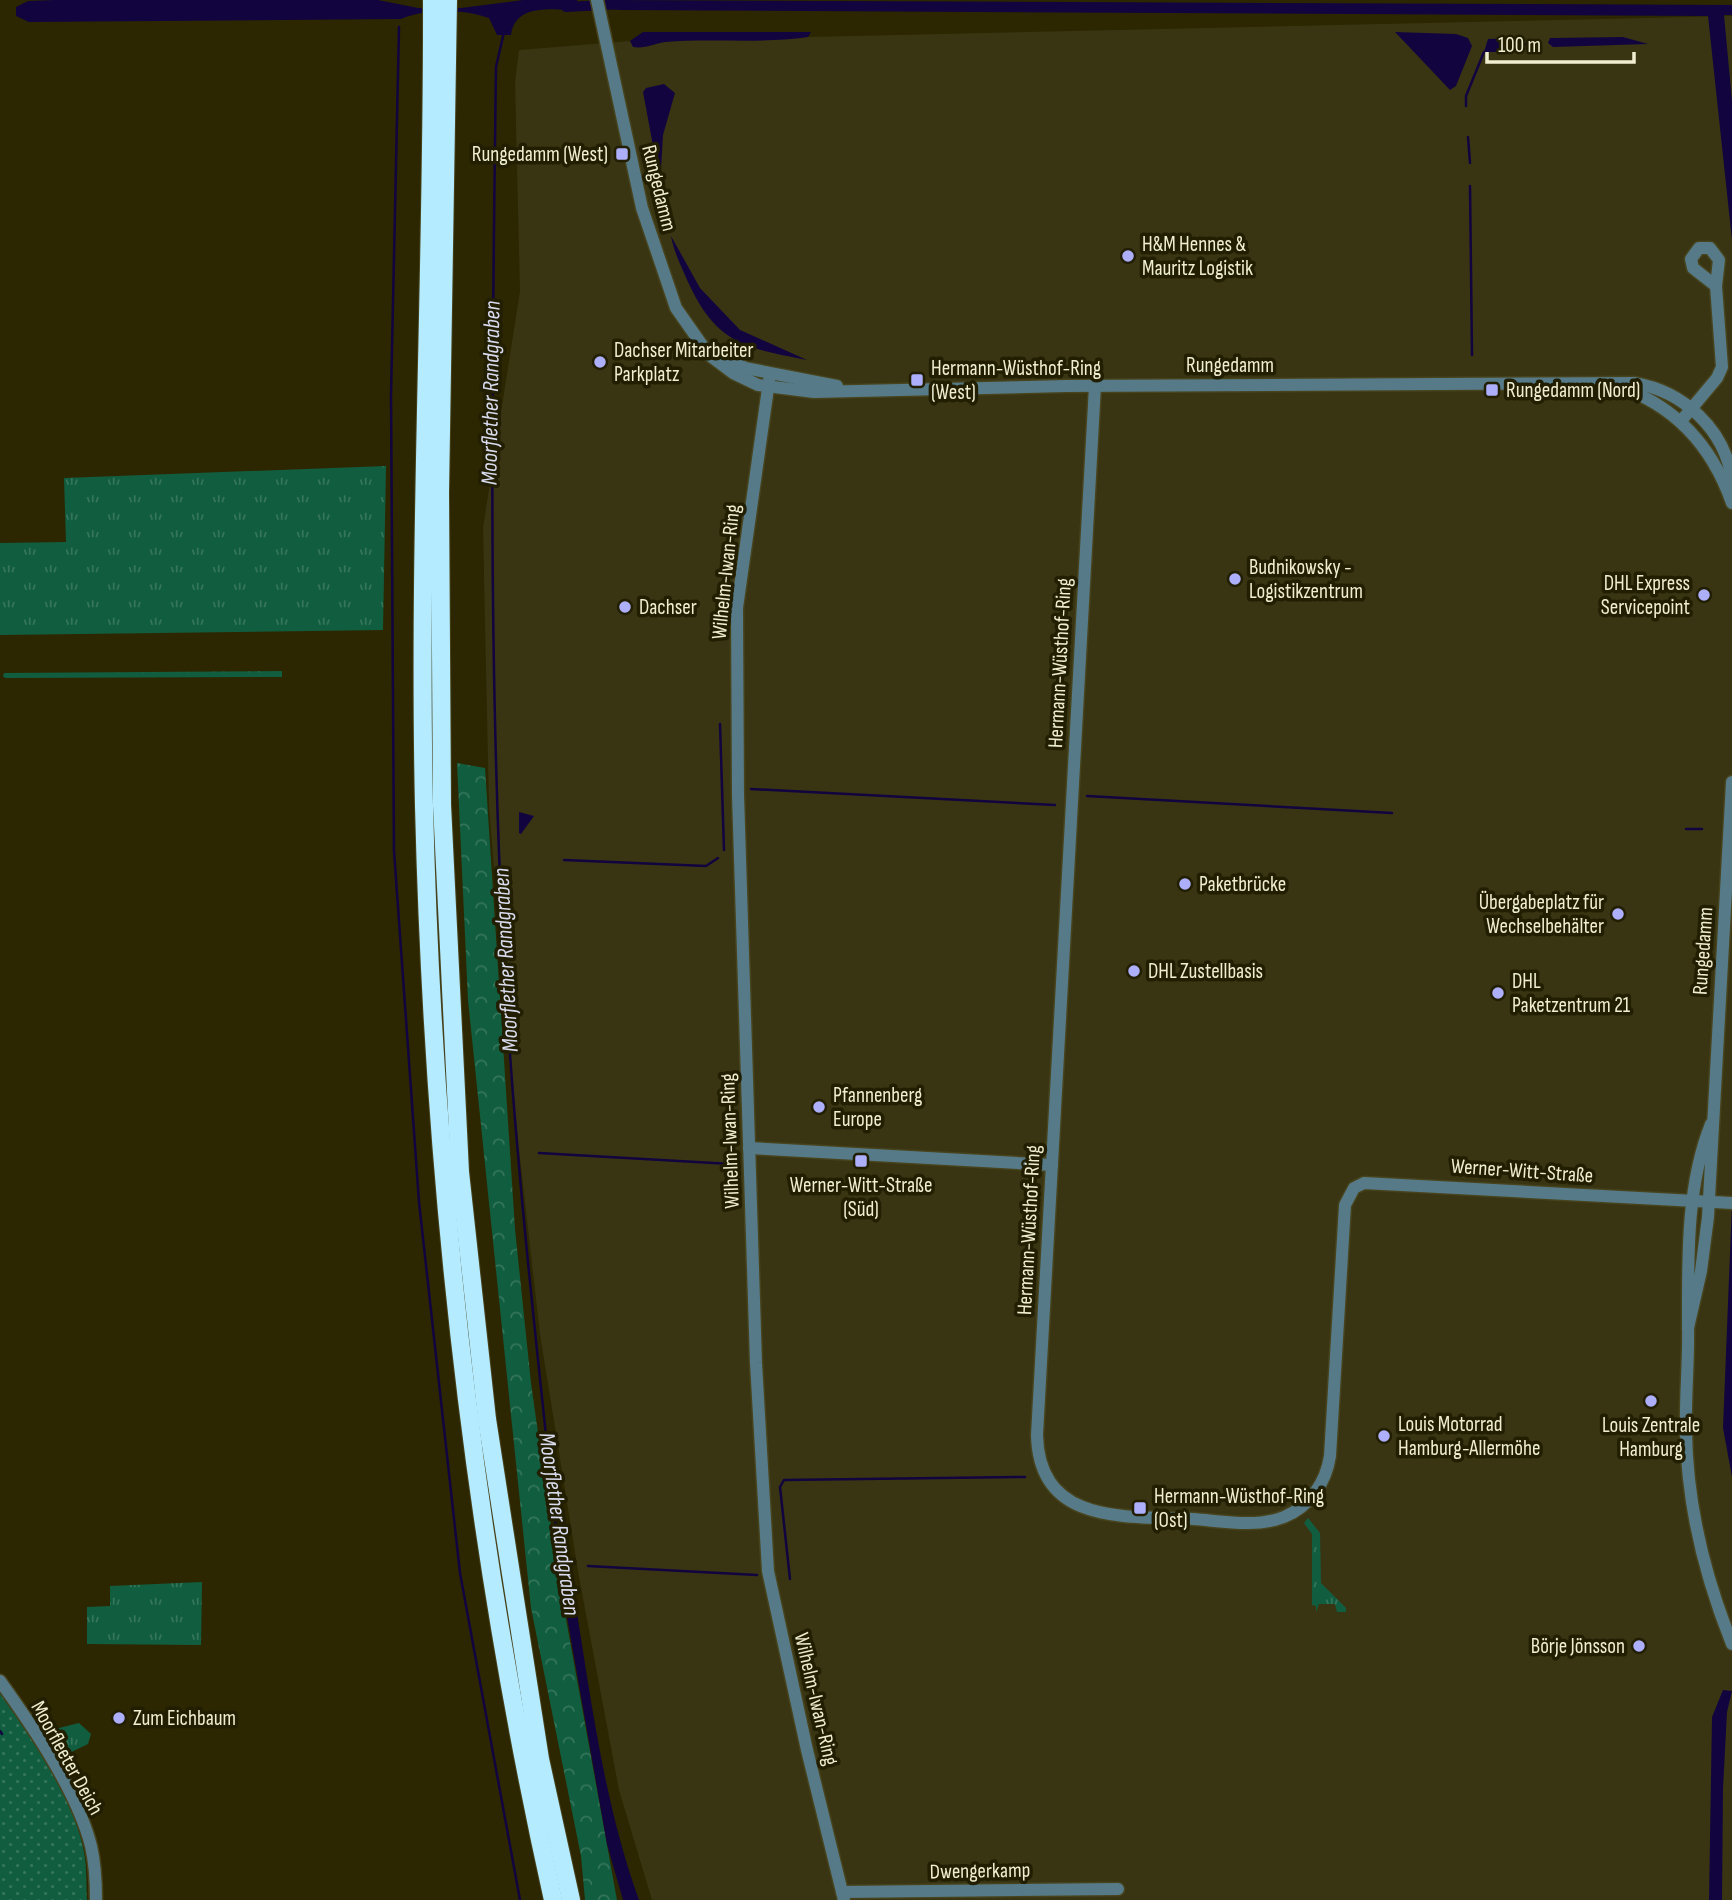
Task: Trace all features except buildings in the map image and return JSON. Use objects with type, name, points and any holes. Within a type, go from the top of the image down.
[{"type":"highway","points":[[432,0],[440,20],[442,806],[460,1172],[487,1419],[540,1759],[571,1900]]},
{"type":"highway","points":[[448,0],[440,20],[424,495],[424,806],[443,1174],[470,1423],[523,1765],[554,1900]]},
{"type":"street","name":"Rungedamm","points":[[597,0],[648,229],[676,308],[709,355],[727,370],[768,388],[802,392],[1095,386],[1634,383],[1657,389],[1692,408],[1721,446],[1732,480]]},
{"type":"street","points":[[1681,421],[1717,378],[1722,367],[1716,286]]},
{"type":"street","name":"Rungedamm","points":[[698,341],[735,363],[771,374],[852,389]]},
{"type":"street","name":"Wilhelm-Iwan-Ring","points":[[771,374],[737,608],[738,795],[749,1148],[768,1571],[843,1896]]},
{"type":"street","name":"Rungedamm","points":[[1609,384],[1643,396],[1681,421],[1716,463],[1732,503]]},
{"type":"street","name":"Hermann-Wüsthof-Ring","points":[[1095,386],[1037,1435],[1039,1456],[1050,1482],[1068,1500],[1091,1511],[1123,1516],[1261,1522],[1289,1515],[1315,1493],[1327,1472],[1330,1456],[1345,1205],[1351,1192]]},
{"type":"street","name":"Rungedamm","points":[[1688,1328],[1701,1271],[1714,1142],[1712,1122],[1732,782]]},
{"type":"street","name":"Rungedamm","points":[[1712,1122],[1704,1140],[1694,1200],[1687,1285],[1686,1434],[1693,1507],[1710,1583],[1732,1644]]},
{"type":"street","points":[[749,1148],[1052,1165]]},
{"type":"street","name":"Werner-Witt-Straße","points":[[1351,1192],[1357,1186],[1373,1182],[1731,1203]]},
{"type":"street","name":"Moorfleeter Deich","points":[[0,1681],[53,1764],[80,1818],[91,1846],[96,1900]]},
{"type":"street","name":"Dwengerkamp","points":[[843,1896],[1118,1889]]},
{"type":"shaded area","points":[[378,0],[418,8],[461,8],[523,0],[577,0],[579,10],[548,9],[528,13],[514,24],[511,35],[497,35],[489,18],[445,11],[411,15],[401,19],[29,22],[16,16],[16,7],[28,1]]},
{"type":"shaded area","points":[[610,0],[1732,5],[1732,15],[1724,15],[1732,101],[1732,240],[1708,16],[620,10],[612,9]]},
{"type":"shaded area","points":[[1732,16],[1732,1900],[652,1900],[619,1790],[579,1577],[540,1334],[510,1070],[489,806],[483,528],[520,291],[515,82],[519,50],[630,41]]},
{"type":"shaded area","points":[[643,32],[811,32],[808,37],[790,39],[683,41],[633,47],[630,41]]},
{"type":"shaded area","points":[[1395,32],[1456,34],[1468,38],[1472,46],[1456,86],[1450,90]]},
{"type":"shaded area","points":[[1623,37],[1648,44],[1553,47],[1548,43],[1550,38]]},
{"type":"shaded area","points":[[1517,38],[1527,44],[1520,52],[1484,52],[1488,39]]},
{"type":"shaded area","points":[[664,84],[675,93],[663,135],[661,169],[665,210],[643,92],[646,88]]},
{"type":"shaded area","points":[[671,236],[700,288],[740,330],[807,360],[749,346],[721,330],[699,302],[688,282]]},
{"type":"shaded area","points":[[519,812],[534,816],[521,834],[519,833]]},
{"type":"shaded area","points":[[1732,1203],[1732,1477],[1723,1428]]},
{"type":"shaded area","points":[[570,1571],[605,1779],[639,1900],[623,1900],[607,1844],[560,1577]]},
{"type":"shaded area","points":[[1723,1690],[1732,1691],[1727,1712],[1723,1789],[1722,1900],[1709,1900],[1712,1717]]},
{"type":"green space","points":[[386,466],[383,630],[0,635],[0,543],[66,542],[64,478]]},
{"type":"green space","points":[[282,671],[282,677],[3,676],[4,673]]},
{"type":"green space","points":[[457,763],[485,768],[515,1229],[531,1383],[558,1575],[617,1900],[585,1900],[581,1856],[531,1608],[468,1000]]},
{"type":"green space","points":[[1308,1518],[1320,1533],[1321,1583],[1346,1608],[1346,1612],[1337,1612],[1335,1604],[1319,1604],[1316,1612],[1316,1606],[1312,1605],[1312,1534],[1304,1523]]},
{"type":"green space","points":[[202,1582],[201,1645],[87,1644],[87,1607],[110,1606],[110,1586]]},
{"type":"green space","points":[[0,1691],[38,1747],[71,1810],[84,1852],[87,1900],[0,1900]]},
{"type":"green space","points":[[79,1723],[91,1734],[88,1744],[59,1758],[45,1735],[47,1731]]},
{"type":"waterway","points":[[566,7],[623,4]]},
{"type":"waterway","points":[[399,27],[391,395],[394,851],[419,1202],[460,1573],[520,1900]]},
{"type":"waterway","name":"Moorflether Randgraben","points":[[504,32],[496,67],[493,395],[493,614],[498,833],[507,1015],[519,1162],[556,1528],[566,1575]]},
{"type":"waterway","points":[[1466,106],[1466,96],[1484,52]]},
{"type":"waterway","points":[[1468,137],[1470,163]]},
{"type":"waterway","points":[[1470,186],[1472,355]]},
{"type":"waterway","points":[[720,724],[724,850]]},
{"type":"waterway","points":[[751,789],[1055,805]]},
{"type":"waterway","points":[[1087,796],[1392,813]]},
{"type":"waterway","points":[[1686,829],[1702,829]]},
{"type":"waterway","points":[[564,860],[706,866],[718,858]]},
{"type":"waterway","points":[[539,1153],[731,1164]]},
{"type":"waterway","points":[[790,1579],[780,1487],[784,1480],[1025,1477]]},
{"type":"waterway","points":[[588,1566],[757,1575]]},
{"type":"place","name":"Rungedamm (West)","points":[[622,154]]},
{"type":"place","name":"H&M Hennes & Mauritz Logistik","points":[[1128,256]]},
{"type":"place","name":"Dachser Mitarbeiter Parkplatz","points":[[600,362]]},
{"type":"place","name":"Hermann-Wüsthof-Ring (West)","points":[[917,380]]},
{"type":"place","name":"Rungedamm (Nord)","points":[[1492,390]]},
{"type":"place","name":"Budnikowsky - Logistikzentrum","points":[[1235,579]]},
{"type":"place","name":"DHL Express Servicepoint","points":[[1704,595]]},
{"type":"place","name":"Dachser","points":[[625,607]]},
{"type":"place","name":"Paketbrücke","points":[[1185,884]]},
{"type":"place","name":"Übergabeplatz für Wechselbehälter","points":[[1618,914]]},
{"type":"place","name":"DHL Zustellbasis","points":[[1134,971]]},
{"type":"place","name":"DHL Paketzentrum 21","points":[[1498,993]]},
{"type":"place","name":"Pfannenberg Europe","points":[[819,1107]]},
{"type":"place","name":"Werner-Witt-Straße (Süd)","points":[[861,1161]]},
{"type":"place","name":"Louis Zentrale Hamburg","points":[[1651,1401]]},
{"type":"place","name":"Louis Motorrad Hamburg-Allermöhe","points":[[1384,1436]]},
{"type":"place","name":"Hermann-Wüsthof-Ring (Ost)","points":[[1140,1508]]},
{"type":"place","name":"Börje Jönsson","points":[[1639,1646]]},
{"type":"place","name":"Zum Eichbaum","points":[[119,1718]]}]
